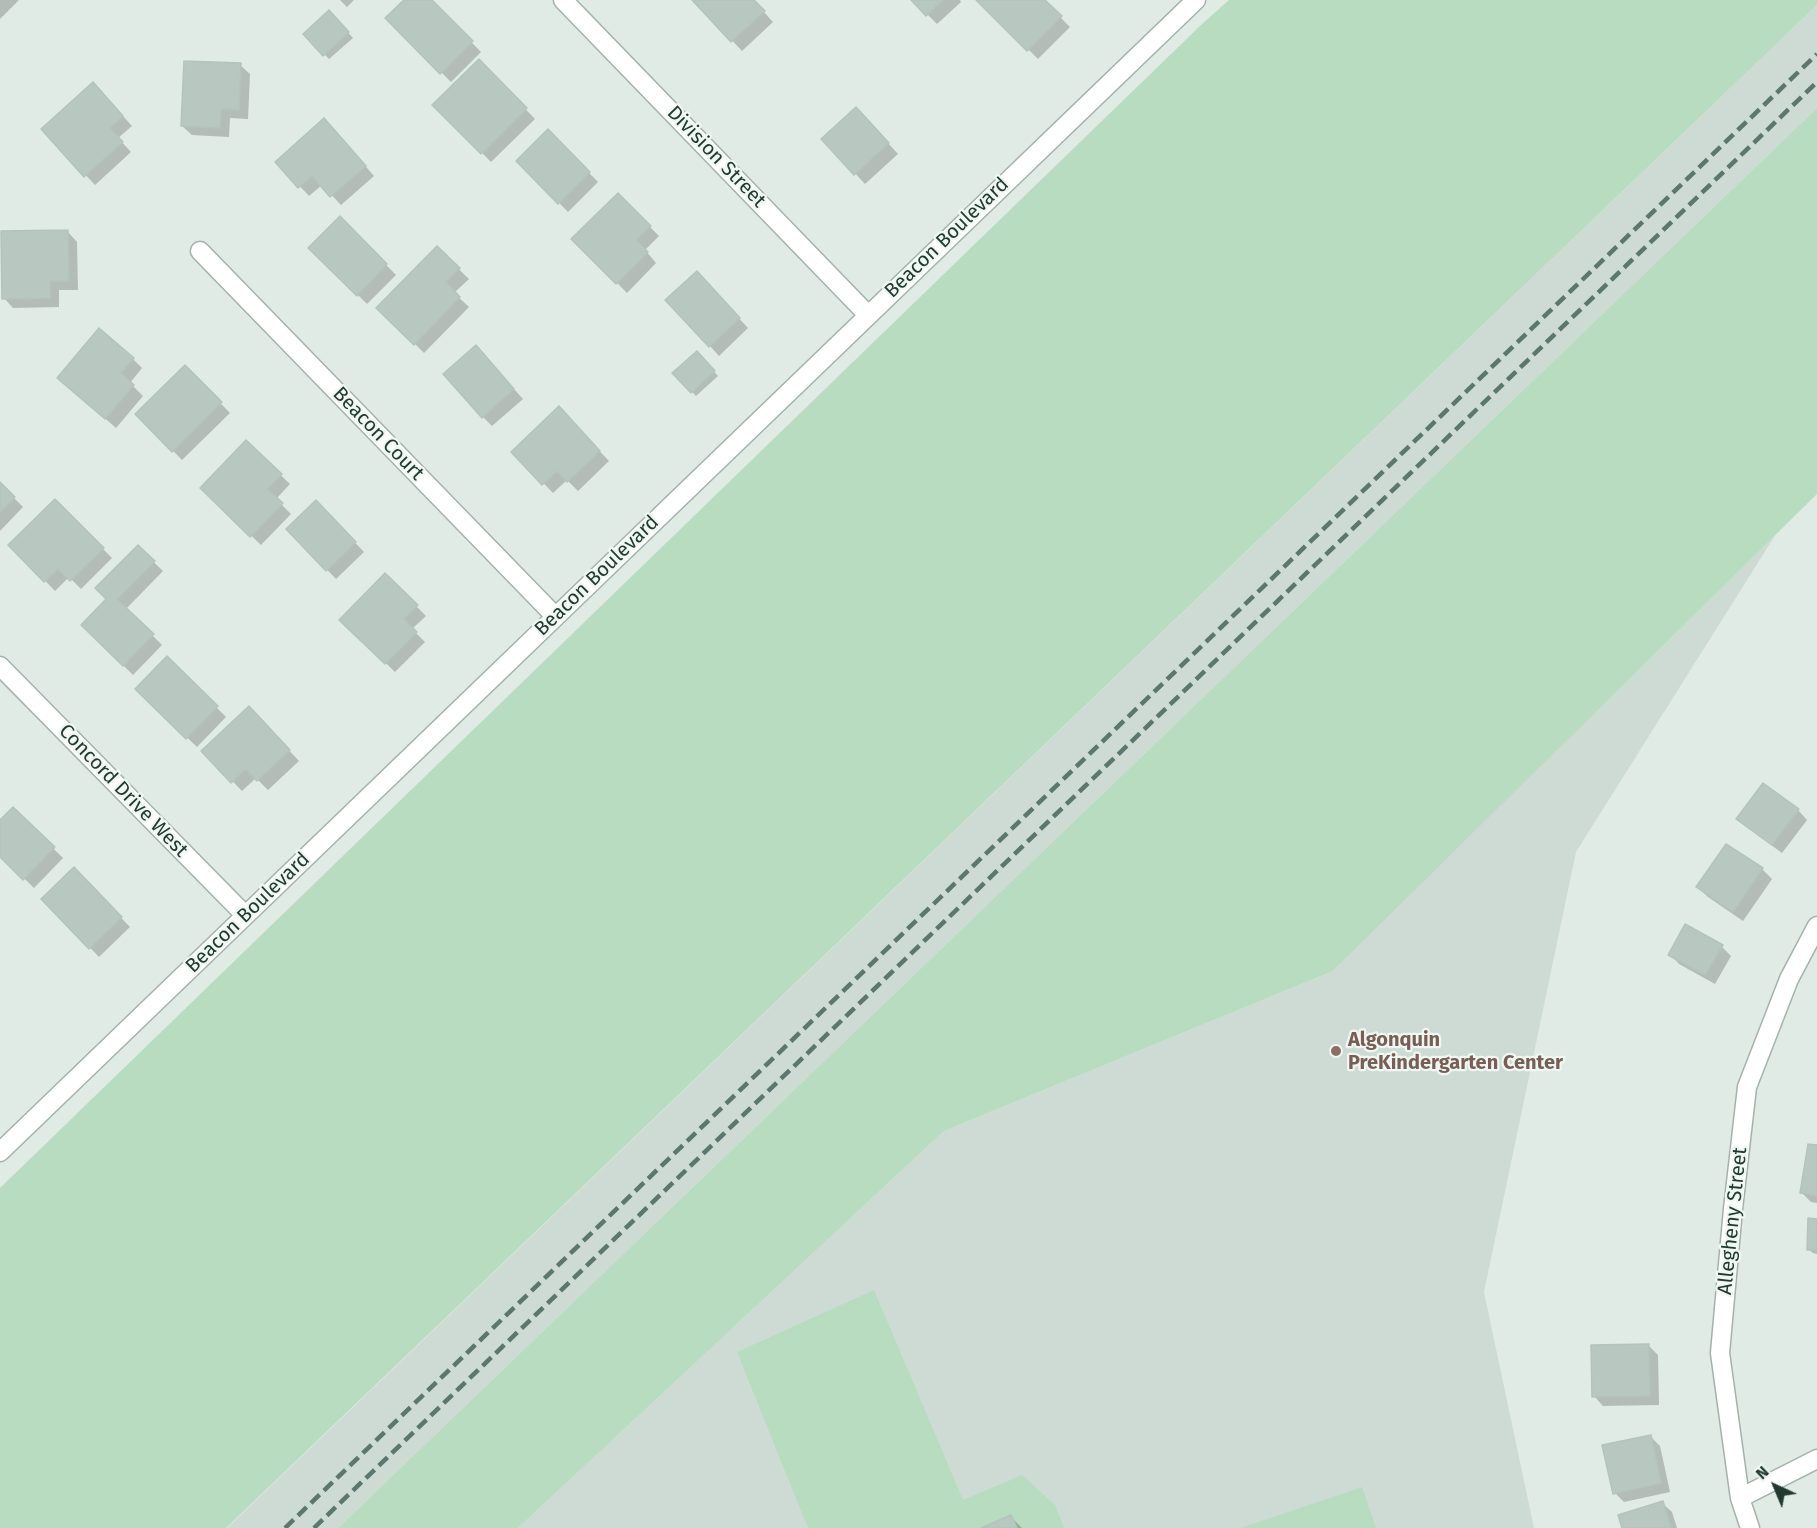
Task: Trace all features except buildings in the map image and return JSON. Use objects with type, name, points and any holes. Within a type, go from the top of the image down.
[{"type":"street","name":"Division Street","points":[[563,0],[868,315]]},
{"type":"street","name":"Beacon Boulevard","points":[[0,1152],[868,315],[1174,7],[1196,0]]},
{"type":"street","name":"Beacon Court","points":[[200,251],[555,616]]},
{"type":"street","name":"Concord Drive West","points":[[0,666],[245,915]]},
{"type":"street","name":"Allegheny Street","points":[[1750,1528],[1740,1498],[1720,1353],[1733,1209],[1747,1087],[1789,979],[1817,926]]},
{"type":"street","points":[[1740,1498],[1817,1459]]},
{"type":"shaded area","points":[[1817,5],[1817,108],[338,1528],[227,1528]]},
{"type":"shaded area","name":"Algonquin PreKindergarten Center","points":[[1776,534],[1576,852],[1484,1292],[1534,1528],[518,1528],[944,1131],[1333,971]]},
{"type":"green space","points":[[1229,0],[1817,0],[1817,5],[226,1528],[0,1528],[0,1188]]},
{"type":"green space","points":[[1817,108],[1817,494],[1333,971],[944,1131],[518,1528],[338,1528]]},
{"type":"green space","points":[[874,1290],[963,1500],[1022,1475],[1055,1505],[1064,1528],[1017,1528],[1011,1515],[981,1528],[808,1528],[737,1352]]},
{"type":"green space","points":[[1362,1487],[1376,1528],[1241,1528]]},
{"type":"railway","points":[[285,1528],[1817,54]]},
{"type":"railway","points":[[314,1528],[1817,82]]},
{"type":"place","name":"Algonquin PreKindergarten Center","points":[[1336,1051]]}]
